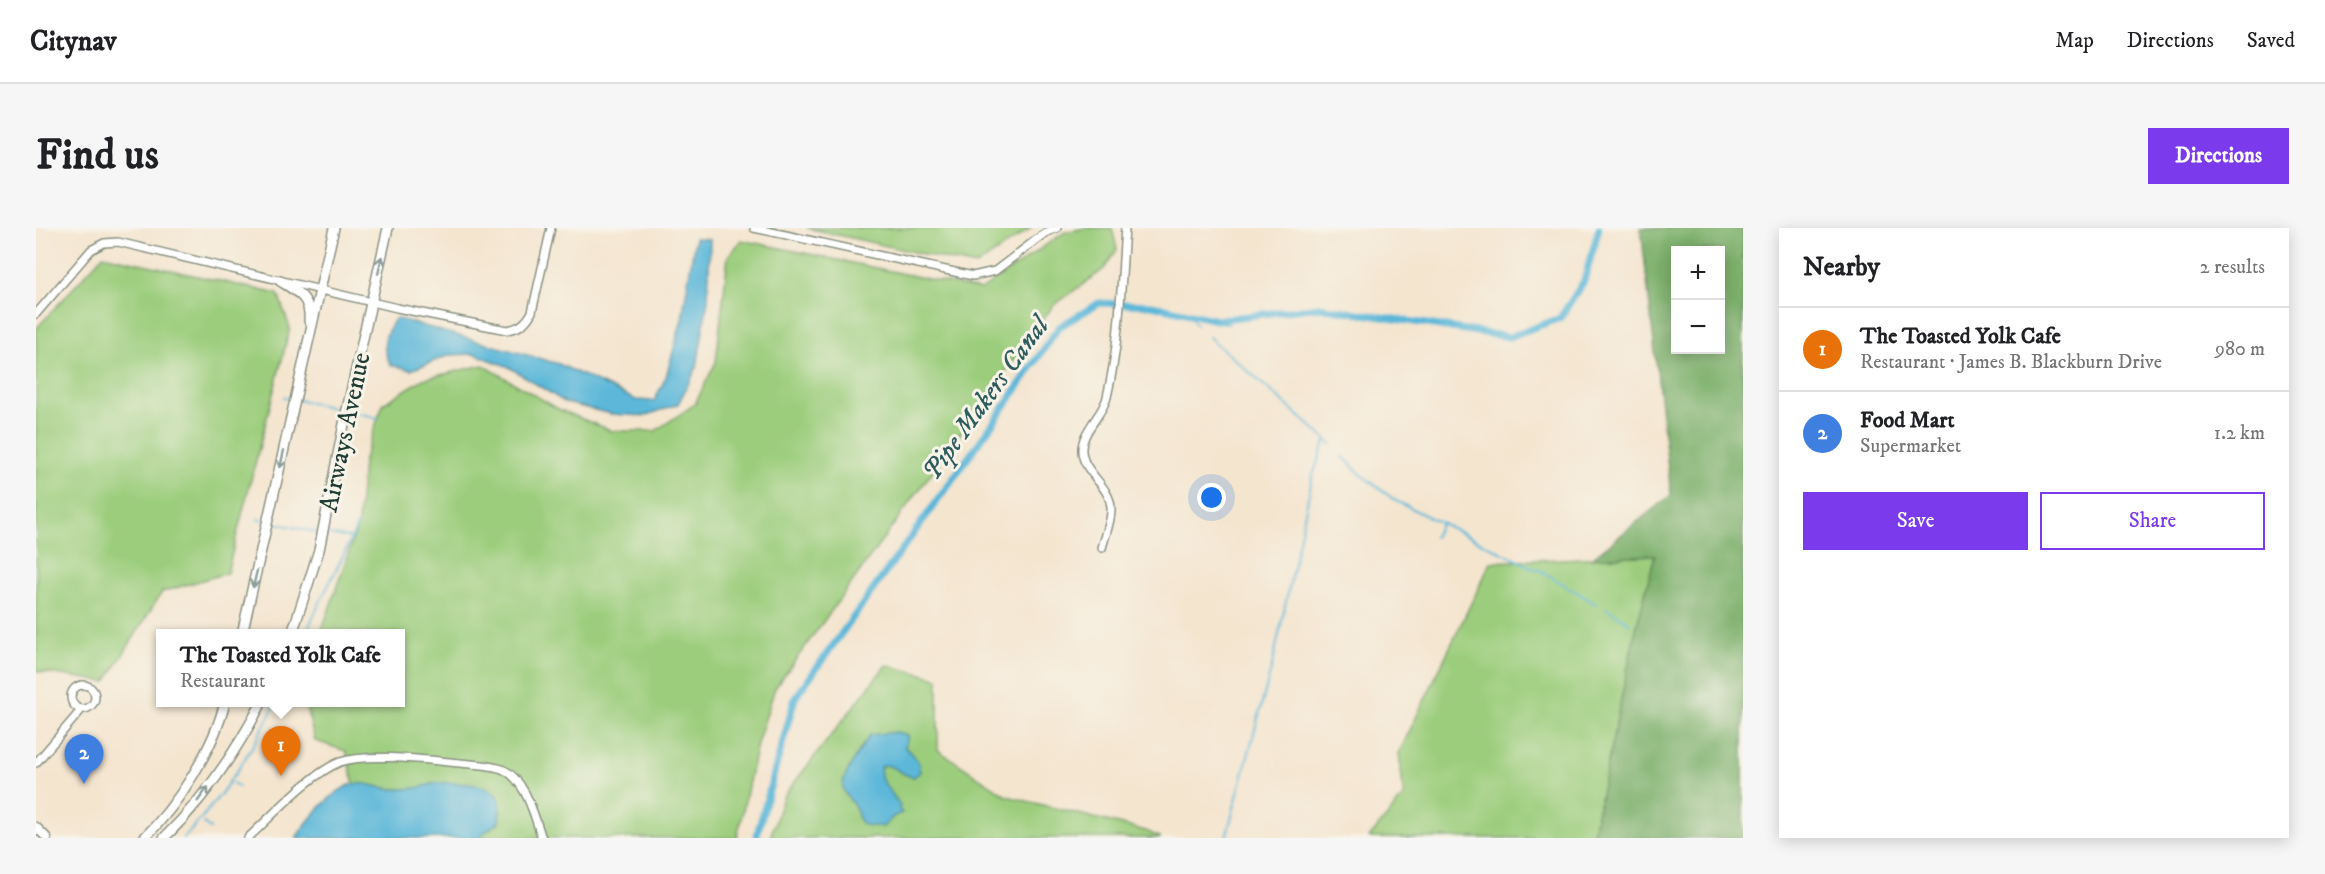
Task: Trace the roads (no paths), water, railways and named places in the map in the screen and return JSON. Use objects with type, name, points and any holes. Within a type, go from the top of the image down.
[{"type":"main road","name":"Airways Avenue","points":[[243,629],[334,228]]},
{"type":"main road","name":"Airways Avenue","points":[[293,629],[322,533],[388,228]]},
{"type":"main road","points":[[280,281],[303,295],[310,310],[304,362]]},
{"type":"main road","points":[[144,838],[191,777],[207,747],[223,707]]},
{"type":"main road","points":[[164,838],[197,802],[229,759],[259,707]]},
{"type":"street","points":[[36,314],[91,250],[104,243],[118,242],[320,290],[507,330],[518,329],[527,321],[532,312],[551,228]]},
{"type":"street","points":[[754,228],[973,276],[995,271],[1045,233],[1057,228]]},
{"type":"street","points":[[1102,548],[1111,507],[1103,484],[1089,470],[1082,451],[1090,424],[1106,401],[1115,359],[1125,228]]},
{"type":"street","points":[[36,763],[82,709]]},
{"type":"street","points":[[248,838],[313,779],[339,763],[368,758],[483,765],[501,769],[513,776],[522,788],[542,838]]},
{"type":"street","points":[[36,827],[47,838]]},
{"type":"water","points":[[695,238],[710,239],[708,300],[697,367],[678,404],[645,416],[611,414],[566,403],[509,367],[475,354],[450,355],[411,370],[391,365],[385,352],[386,335],[396,318],[559,364],[636,400],[654,401],[666,377],[682,319]]},
{"type":"water","points":[[897,732],[908,736],[905,747],[918,761],[920,772],[914,777],[892,767],[884,765],[880,768],[882,780],[900,805],[899,809],[902,813],[894,816],[883,827],[862,824],[855,806],[844,792],[845,777],[870,735]]},
{"type":"water","points":[[435,783],[472,784],[491,790],[500,803],[499,822],[482,834],[482,838],[296,838],[313,815],[345,787],[363,784],[389,789],[405,789]]},
{"type":"waterway","name":"Pipe Makers Canal","points":[[756,838],[795,698],[996,419],[1059,327],[1099,303],[1152,305],[1216,320],[1319,307],[1509,337],[1560,318],[1584,281],[1599,228]]},
{"type":"waterway","name":"Pipe Makers Canal","points":[[1196,325],[1190,314],[1229,324]]},
{"type":"waterway","points":[[1209,337],[1331,444]]},
{"type":"waterway","points":[[284,397],[293,399]]},
{"type":"waterway","points":[[299,400],[343,410]]},
{"type":"waterway","points":[[349,411],[378,418]]},
{"type":"waterway","points":[[1226,838],[1273,662],[1313,475],[1326,439]]},
{"type":"waterway","points":[[1342,456],[1364,477],[1396,501],[1548,575],[1596,604]]},
{"type":"waterway","points":[[257,519],[264,520]]},
{"type":"waterway","points":[[270,522],[320,533]]},
{"type":"waterway","points":[[1434,537],[1441,523]]},
{"type":"waterway","points":[[308,629],[358,524]]},
{"type":"waterway","points":[[325,534],[352,538]]},
{"type":"waterway","points":[[1606,608],[1630,623]]},
{"type":"waterway","points":[[184,838],[235,774],[273,707]]},
{"type":"waterway","points":[[233,783],[239,787]]},
{"type":"waterway","points":[[204,823],[210,829]]},
{"type":"place","name":"The Toasted Yolk Cafe","points":[[281,776]]},
{"type":"place","name":"Food Mart","points":[[84,784]]}]
